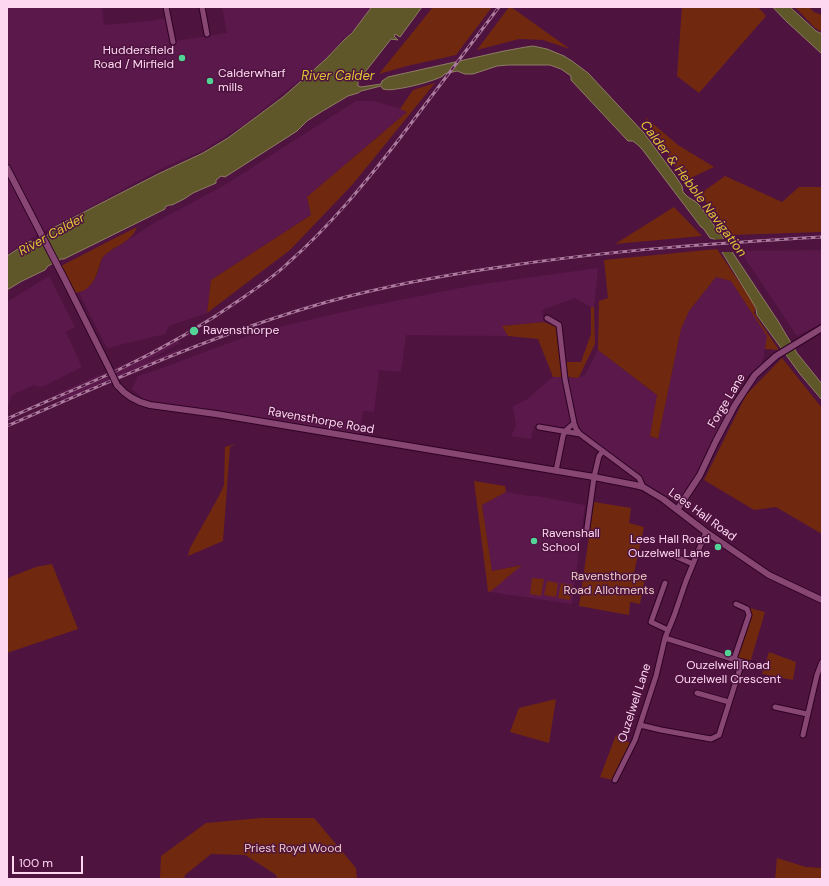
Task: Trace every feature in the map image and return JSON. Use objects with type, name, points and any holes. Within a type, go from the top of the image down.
[{"type":"street","points":[[166,7],[173,42]]},
{"type":"street","points":[[202,7],[208,34]]},
{"type":"street","name":"Ravensthorpe Road","points":[[7,168],[117,385],[122,392],[136,401],[150,405],[216,414],[594,477],[643,488]]},
{"type":"street","name":"Lees Hall Road","points":[[547,318],[559,325],[565,379],[574,423],[580,434],[639,478],[643,488],[663,499],[706,532],[770,575],[822,600]]},
{"type":"street","name":"Forge Lane","points":[[677,510],[700,475],[735,405],[755,375],[781,354],[822,328]]},
{"type":"street","points":[[556,471],[563,436],[565,431],[574,423]]},
{"type":"street","name":"Lees Hall Road","points":[[539,427],[580,434]]},
{"type":"street","points":[[586,535],[594,477],[599,456],[603,451]]},
{"type":"street","name":"Ouzelwell Lane","points":[[615,780],[635,740],[656,676],[665,638],[706,532]]},
{"type":"street","points":[[670,554],[693,564]]},
{"type":"street","points":[[665,583],[650,622],[668,630]]},
{"type":"street","points":[[734,659],[749,615],[747,609],[736,604]]},
{"type":"street","points":[[665,638],[757,666]]},
{"type":"street","points":[[640,725],[711,739],[719,735],[742,662]]},
{"type":"street","points":[[803,735],[817,675],[822,662]]},
{"type":"street","points":[[697,693],[729,702]]},
{"type":"street","points":[[775,707],[807,714]]},
{"type":"shaded area","points":[[10,7],[102,7],[104,25],[150,21],[171,17],[175,41],[227,33],[222,7],[371,7],[356,28],[343,39],[326,59],[245,124],[204,150],[163,168],[32,238],[7,254],[7,9]]},
{"type":"shaded area","points":[[356,101],[374,101],[408,111],[307,197],[311,215],[211,280],[207,313],[169,326],[165,334],[107,348],[79,293],[91,285],[98,273],[103,256],[154,223],[223,186]]},
{"type":"shaded area","points":[[822,250],[822,323],[797,336],[740,251]]},
{"type":"shaded area","points":[[598,268],[594,307],[591,307],[575,298],[542,310],[544,322],[503,326],[508,336],[406,335],[401,372],[379,370],[374,412],[363,411],[359,438],[150,405],[132,389],[138,376],[261,331],[365,307],[475,285]]},
{"type":"shaded area","points":[[49,276],[75,327],[66,332],[82,367],[42,387],[34,385],[12,395],[9,404],[7,405],[7,302]]},
{"type":"shaded area","points":[[716,277],[731,281],[768,336],[762,363],[742,381],[699,471],[683,495],[668,498],[649,487],[580,434],[534,426],[531,439],[511,436],[516,426],[513,406],[526,400],[553,377],[577,378],[585,375],[598,350],[658,396],[650,436],[658,439],[681,329],[689,311]]},
{"type":"shaded area","points":[[176,338],[180,343],[148,361],[183,348],[185,352],[63,403],[58,393],[136,359]]},
{"type":"shaded area","name":"Ravenshall School","points":[[506,492],[585,505],[572,604],[490,592],[521,565],[492,571],[482,504]]},
{"type":"green space","points":[[433,7],[492,7],[456,55],[379,74]]},
{"type":"green space","points":[[509,7],[570,49],[543,40],[519,39],[477,50]]},
{"type":"green space","points":[[682,7],[758,7],[766,16],[699,93],[677,76]]},
{"type":"green space","points":[[795,7],[809,7],[814,12],[822,15],[822,32],[815,28]]},
{"type":"green space","points":[[435,83],[353,184],[290,250],[207,313],[211,280],[311,215],[307,197],[407,112],[400,109],[413,90]]},
{"type":"green space","points":[[645,117],[678,145],[714,167],[684,181]]},
{"type":"green space","points":[[725,176],[782,202],[799,187],[822,187],[822,232],[731,235],[700,194]]},
{"type":"green space","points":[[674,207],[702,236],[615,244]]},
{"type":"green space","points":[[137,227],[135,232],[127,240],[103,257],[96,276],[91,284],[84,290],[75,293],[61,266]]},
{"type":"green space","points":[[717,249],[756,307],[754,313],[779,350],[765,349],[767,336],[731,281],[716,277],[689,311],[681,329],[658,439],[650,436],[657,395],[598,350],[599,301],[608,298],[604,260]]},
{"type":"green space","points":[[591,307],[594,307],[595,344],[579,377],[568,377],[566,362],[581,362],[591,334]]},
{"type":"green space","points":[[544,322],[556,327],[562,377],[553,377],[538,339],[508,336],[502,326]]},
{"type":"green space","points":[[782,358],[822,408],[822,534],[776,507],[754,510],[704,480],[746,395]]},
{"type":"green space","points":[[236,444],[230,447],[223,541],[188,556],[190,548],[224,485],[225,447]]},
{"type":"green space","points":[[474,481],[505,486],[506,492],[482,505],[492,571],[522,565],[490,592],[488,591]]},
{"type":"green space","name":"Ravensthorpe Road Allotments","points":[[594,502],[631,508],[629,523],[644,527],[634,573],[645,578],[640,604],[630,602],[629,615],[579,606]]},
{"type":"green space","points":[[52,564],[78,629],[7,653],[7,580],[10,577],[36,567]]},
{"type":"green space","points":[[532,578],[544,579],[541,596],[530,594]]},
{"type":"green space","points":[[547,581],[558,583],[556,597],[544,595]]},
{"type":"green space","points":[[561,583],[572,585],[570,600],[558,598]]},
{"type":"green space","points":[[750,608],[765,612],[750,663],[735,659],[750,615],[748,609]]},
{"type":"green space","points":[[769,652],[796,662],[793,680],[762,674]]},
{"type":"green space","points":[[556,699],[549,743],[510,732],[519,708]]},
{"type":"green space","points":[[616,735],[630,743],[613,780],[600,777]]},
{"type":"green space","name":"Priest Royd Wood","points":[[261,818],[314,818],[356,868],[357,879],[278,879],[275,874],[245,855],[211,854],[185,875],[184,879],[160,879],[161,856],[206,823]]},
{"type":"green space","points":[[777,858],[806,867],[822,868],[822,879],[775,879]]},
{"type":"water","name":"River Calder","points":[[372,7],[422,7],[400,37],[395,34],[394,36],[398,40],[391,39],[358,81],[358,86],[361,87],[381,84],[382,81],[388,77],[533,46],[547,49],[564,56],[588,73],[644,133],[682,186],[683,192],[700,206],[719,232],[778,321],[797,353],[822,384],[822,400],[800,374],[757,315],[756,308],[714,239],[710,238],[701,227],[642,149],[633,141],[628,141],[571,80],[571,76],[561,69],[550,65],[497,66],[473,74],[465,74],[457,71],[444,74],[439,78],[413,86],[390,90],[383,89],[381,86],[348,96],[307,121],[297,131],[225,177],[221,176],[216,180],[216,183],[165,207],[165,209],[64,259],[61,259],[48,266],[45,270],[7,290],[7,256],[30,241],[35,242],[48,235],[49,230],[158,174],[203,153],[228,138],[283,97],[326,59],[352,33]]},
{"type":"water","points":[[773,7],[790,7],[816,31],[822,34],[822,54],[786,21]]},
{"type":"pier","points":[[726,239],[734,252],[719,252],[713,241],[709,240]]},
{"type":"railway","points":[[7,419],[151,354],[229,307],[278,272],[333,219],[361,187],[499,7]]},
{"type":"railway","points":[[7,426],[165,358],[245,328],[286,314],[373,290],[467,272],[591,255],[822,237]]},
{"type":"place","name":"Huddersfield Road / Mirfield","points":[[182,58]]},
{"type":"place","name":"Calderwharf mills","points":[[210,81]]},
{"type":"place","name":"Ravensthorpe","points":[[194,331]]},
{"type":"place","name":"Ravenshall School","points":[[534,541]]},
{"type":"place","name":"Lees Hall Road Ouzelwell Lane","points":[[718,547]]},
{"type":"place","name":"Ouzelwell Road Ouzelwell Crescent","points":[[728,653]]},
{"type":"water label","name":"Calder & Hebble Navigation","points":[[693,189]]}]
